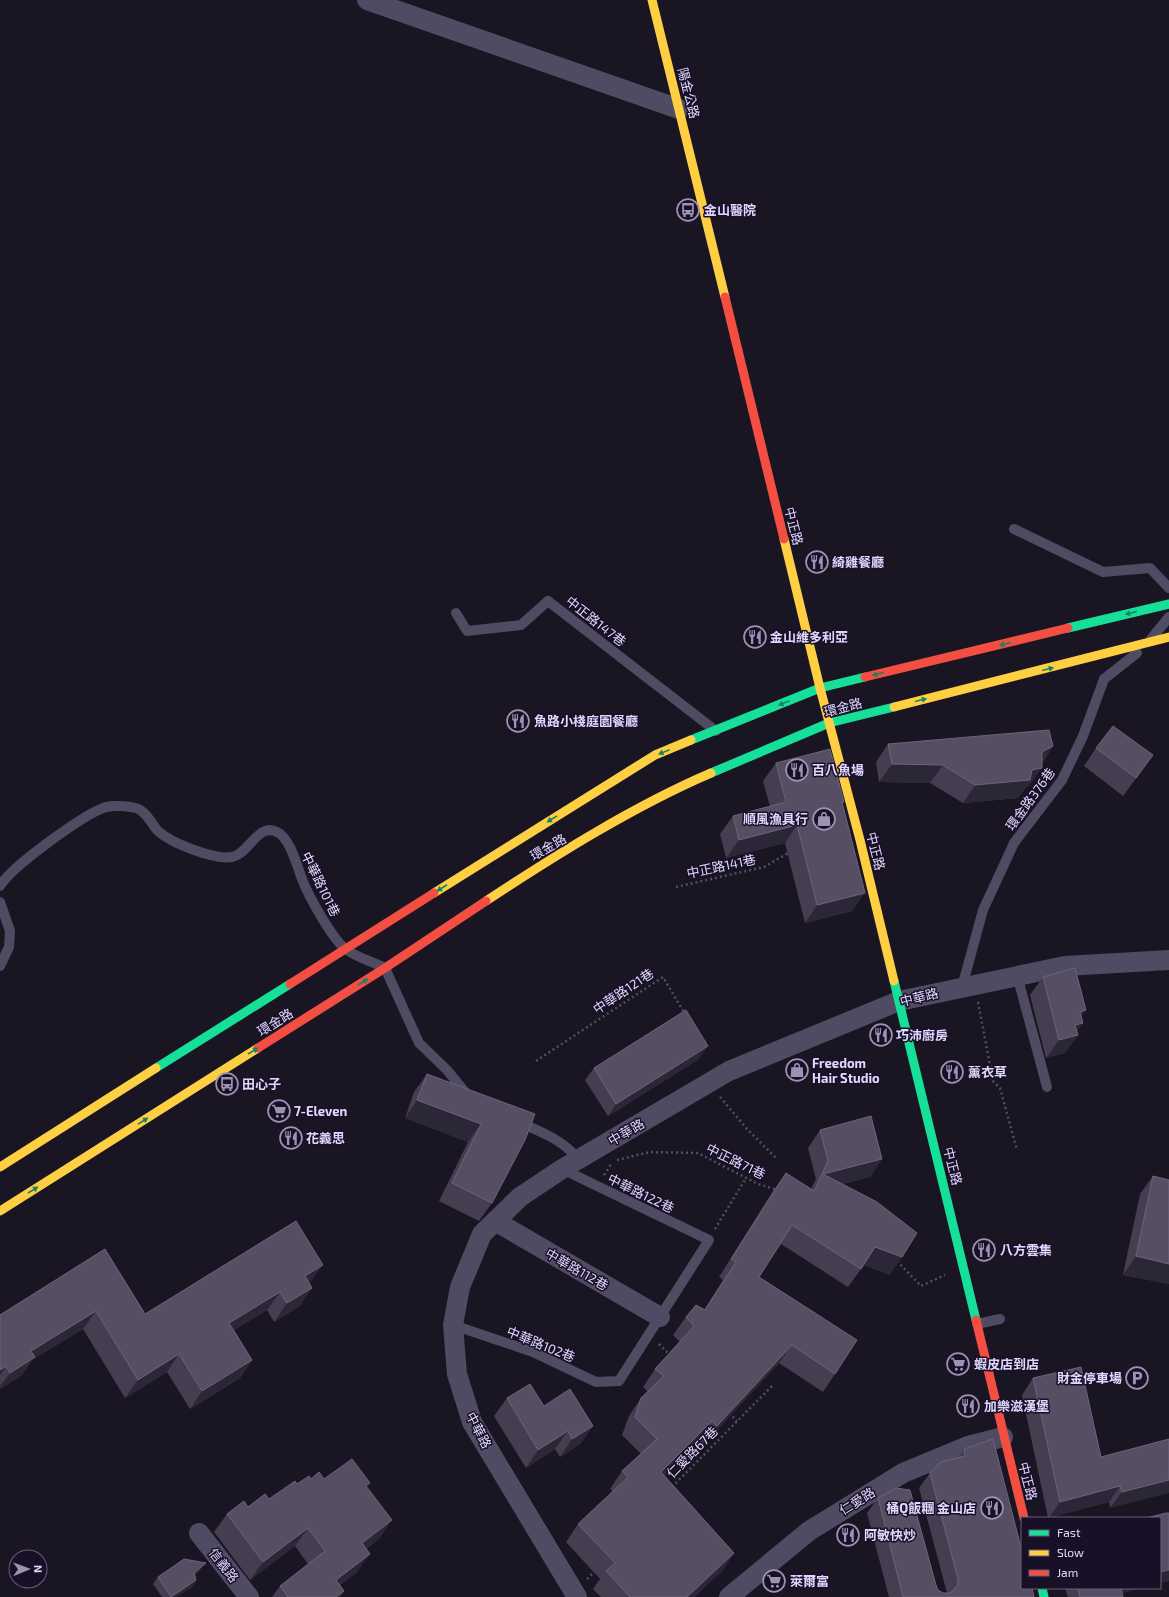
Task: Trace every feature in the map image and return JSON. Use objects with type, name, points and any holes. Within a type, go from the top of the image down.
[{"type":"main road","name":"陽金公路","points":[[652,0],[700,192]]},
{"type":"main road","name":"中正路","points":[[700,192],[820,688],[964,1266],[1003,1437],[1024,1517]]},
{"type":"main road","name":"環金路","points":[[0,1167],[346,950],[495,854],[655,755],[820,688],[1169,604]]},
{"type":"main road","name":"環金路","points":[[0,1211],[385,968],[530,872],[669,791],[829,723],[1147,644],[1169,637]]},
{"type":"street","points":[[366,0],[679,109]]},
{"type":"street","name":"中華路","points":[[575,1594],[472,1422],[457,1374],[453,1325],[460,1288],[482,1234],[520,1197],[570,1164],[708,1083],[730,1071],[899,1002],[968,985],[1065,966],[1169,960]]},
{"type":"street","name":"中華路112巷","points":[[495,1221],[660,1317]]},
{"type":"street","name":"仁愛路","points":[[739,1594],[809,1531],[903,1473],[968,1446],[1003,1437]]},
{"type":"street","points":[[903,1473],[909,1495]]},
{"type":"street","name":"信義路","points":[[199,1534],[249,1597]]},
{"type":"lane","points":[[1014,529],[1103,572],[1150,568],[1169,588]]},
{"type":"lane","name":"中正路147巷","points":[[456,613],[467,631],[521,625],[548,601],[716,731]]},
{"type":"lane","name":"環金路376巷","points":[[968,985],[983,910],[1014,843],[1062,780],[1083,736],[1104,679],[1147,644],[1169,617]]},
{"type":"lane","name":"中華路101巷","points":[[0,886],[40,849],[74,825],[107,807],[123,806],[138,808],[170,840],[208,854],[233,857],[242,852],[258,834],[269,830],[277,832],[284,839],[303,881],[325,923],[346,950],[385,968]]},
{"type":"lane","points":[[0,902],[10,931],[9,947],[0,966]]},
{"type":"lane","points":[[385,968],[419,1043],[447,1070],[475,1104]]},
{"type":"lane","points":[[1018,976],[1047,1087]]},
{"type":"lane","points":[[511,1119],[540,1131],[569,1148],[570,1164]]},
{"type":"lane","name":"中華路122巷","points":[[570,1164],[597,1186],[709,1240]]},
{"type":"lane","points":[[649,1334],[709,1240]]},
{"type":"lane","points":[[977,1324],[1000,1319]]},
{"type":"lane","name":"中華路102巷","points":[[453,1325],[533,1352],[596,1382],[619,1381],[649,1334]]},
{"type":"path","name":"中正路141巷","points":[[676,886],[764,867],[794,849]]},
{"type":"path","name":"中華路121巷","points":[[536,1061],[662,977],[688,1020]]},
{"type":"path","points":[[968,985],[993,1081],[1000,1088],[1017,1150]]},
{"type":"path","points":[[708,1083],[747,1129],[776,1158]]},
{"type":"path","name":"中正路71巷","points":[[597,1186],[613,1161],[650,1152],[698,1153],[758,1184],[781,1191]]},
{"type":"path","points":[[709,1240],[746,1178]]},
{"type":"path","points":[[893,1257],[921,1286],[964,1266]]},
{"type":"path","points":[[649,1334],[671,1356]]},
{"type":"path","name":"仁愛路67巷","points":[[667,1492],[772,1386]]},
{"type":"path","points":[[726,1410],[737,1421]]},
{"type":"path","points":[[575,1594],[596,1570]]},
{"type":"building","points":[[1113,726],[1153,755],[1136,778],[1096,748]]},
{"type":"building","points":[[1049,730],[1053,746],[1042,752],[1042,768],[1032,770],[1030,780],[975,785],[943,765],[892,764],[888,744]]},
{"type":"building","points":[[830,749],[865,893],[817,905],[797,825],[739,840],[733,816],[786,802],[776,763]]},
{"type":"building","points":[[1075,968],[1086,1010],[1080,1012],[1083,1023],[1075,1025],[1078,1035],[1059,1040],[1043,977]]},
{"type":"building","points":[[686,1010],[708,1046],[616,1104],[594,1068]]},
{"type":"building","points":[[427,1074],[535,1114],[525,1140],[492,1203],[452,1183],[481,1124],[417,1100]]},
{"type":"building","points":[[871,1116],[882,1159],[823,1174],[877,1202],[917,1233],[902,1257],[875,1247],[861,1269],[792,1225],[759,1277],[857,1340],[835,1374],[792,1345],[717,1426],[712,1421],[661,1472],[734,1553],[687,1597],[630,1597],[606,1571],[615,1563],[578,1524],[628,1477],[622,1471],[657,1439],[635,1417],[641,1398],[664,1376],[655,1369],[694,1326],[686,1317],[696,1305],[705,1310],[736,1262],[731,1259],[786,1173],[814,1191],[828,1161],[820,1130]]},
{"type":"building","points":[[1153,1176],[1169,1180],[1169,1264],[1136,1256]]},
{"type":"building","points":[[296,1221],[323,1265],[305,1276],[312,1288],[287,1303],[280,1292],[229,1323],[252,1360],[202,1391],[179,1354],[138,1380],[96,1311],[31,1351],[35,1357],[10,1373],[6,1366],[0,1370],[0,1315],[105,1249],[145,1314]]},
{"type":"building","points":[[1081,1367],[1101,1457],[1169,1439],[1169,1480],[1122,1492],[1120,1486],[1060,1502],[1033,1378]]},
{"type":"building","points":[[530,1384],[544,1406],[570,1389],[593,1426],[572,1439],[568,1431],[538,1450],[507,1398]]},
{"type":"building","points":[[993,1439],[1021,1547],[1021,1589],[1032,1589],[1034,1597],[903,1597],[878,1498],[896,1488],[910,1490],[936,1585],[938,1590],[943,1593],[950,1593],[958,1585],[958,1579],[930,1473],[941,1462],[965,1456],[964,1449]]},
{"type":"building","points":[[352,1459],[370,1483],[366,1486],[392,1520],[362,1543],[370,1554],[336,1580],[344,1591],[336,1597],[288,1597],[280,1586],[325,1551],[308,1528],[263,1562],[227,1514],[244,1501],[248,1507],[265,1494],[269,1499],[295,1481],[297,1484],[309,1476],[311,1479],[319,1472],[324,1479]]},
{"type":"building","points":[[1169,1513],[1169,1570],[1161,1572],[1161,1517],[1150,1517]]},
{"type":"building","points":[[184,1559],[206,1563],[194,1573],[196,1580],[171,1597],[158,1577]]},
{"type":"building","points":[[1078,1589],[1121,1589],[1123,1597],[1080,1597]]},
{"type":"traffic: fast","points":[[1068,628],[1169,604]]},
{"type":"traffic: fast","points":[[691,740],[820,688],[865,677]]},
{"type":"traffic: fast","points":[[711,773],[829,723],[894,707]]},
{"type":"traffic: fast","points":[[894,981],[976,1320]]},
{"type":"traffic: fast","points":[[156,1068],[290,984]]},
{"type":"traffic: fast","points":[[1042,1589],[1044,1597]]},
{"type":"traffic: slow","points":[[652,0],[725,297]]},
{"type":"traffic: slow","points":[[784,539],[820,688]]},
{"type":"traffic: slow","points":[[894,707],[1169,637]]},
{"type":"traffic: slow","points":[[820,688],[860,840],[894,981]]},
{"type":"traffic: slow","points":[[434,893],[655,755],[691,740]]},
{"type":"traffic: slow","points":[[486,901],[540,866],[624,816],[653,800],[711,773]]},
{"type":"traffic: slow","points":[[0,1211],[258,1048]]},
{"type":"traffic: slow","points":[[0,1167],[156,1068]]},
{"type":"traffic: jam","points":[[725,297],[784,539]]},
{"type":"traffic: jam","points":[[865,677],[1068,628]]},
{"type":"traffic: jam","points":[[290,984],[434,893]]},
{"type":"traffic: jam","points":[[258,1048],[385,968],[486,901]]},
{"type":"traffic: jam","points":[[976,1320],[1024,1517]]},
{"type":"place","name":"金山醫院","points":[[688,210]]},
{"type":"place","name":"綺雞餐廳","points":[[817,562]]},
{"type":"place","name":"金山維多利亞","points":[[755,637]]},
{"type":"place","name":"魚路小棧庭園餐廳","points":[[518,721]]},
{"type":"place","name":"百八魚場","points":[[797,770]]},
{"type":"place","name":"順風漁具行","points":[[824,819]]},
{"type":"place","name":"巧沛廚房","points":[[881,1035]]},
{"type":"place","name":"Freedom Hair Studio","points":[[797,1070]]},
{"type":"place","name":"薰衣草","points":[[952,1072]]},
{"type":"place","name":"田心子","points":[[227,1084]]},
{"type":"place","name":"7-Eleven","points":[[279,1111]]},
{"type":"place","name":"花義思","points":[[291,1138]]},
{"type":"place","name":"八方雲集","points":[[984,1250]]},
{"type":"place","name":"蝦皮店到店","points":[[958,1364]]},
{"type":"place","name":"財金停車場","points":[[1137,1378]]},
{"type":"place","name":"加樂滋漢堡","points":[[968,1406]]},
{"type":"place","name":"桶Q飯糰 金山店","points":[[992,1508]]},
{"type":"place","name":"阿敏快炒","points":[[848,1535]]},
{"type":"place","name":"萊爾富","points":[[774,1581]]}]
